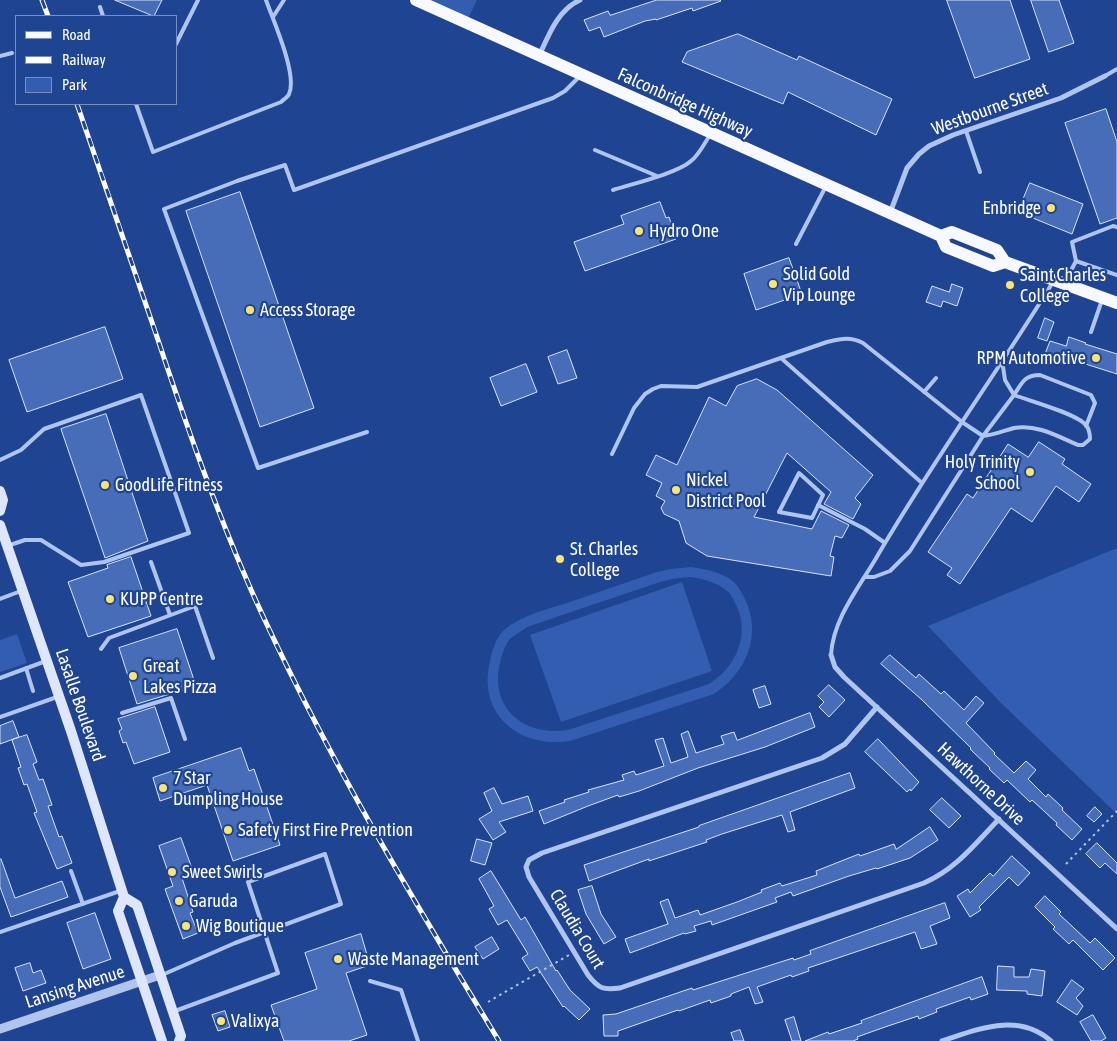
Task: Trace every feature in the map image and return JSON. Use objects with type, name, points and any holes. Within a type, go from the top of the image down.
[{"type":"main road","name":"Falconbridge Highway","points":[[416,0],[941,236],[946,248],[993,266],[1005,262],[1117,303]]},
{"type":"main road","points":[[0,491],[3,500],[0,511]]},
{"type":"main road","name":"Lasalle Boulevard","points":[[0,525],[60,696],[123,894],[118,911],[162,1041]]},
{"type":"main road","name":"Lasalle Boulevard","points":[[123,894],[137,905],[181,1036],[179,1041]]},
{"type":"street","points":[[540,55],[555,23],[571,5],[580,0]]},
{"type":"street","name":"Westbourne Street","points":[[890,213],[907,168],[929,146],[1061,98],[1105,76]]},
{"type":"street","name":"Hawthorne Drive","points":[[831,655],[835,667],[844,677],[1117,929]]},
{"type":"street","name":"Claudia Court","points":[[877,707],[845,744],[822,758],[542,853],[529,860],[526,867],[529,877],[595,984],[607,990],[620,988],[907,890],[934,879],[957,863],[999,819]]},
{"type":"street","name":"Lansing Avenue","points":[[0,1029],[160,975]]},
{"type":"street","points":[[942,1041],[976,1030],[1008,1025],[1022,1025],[1034,1029],[1051,1041]]},
{"type":"lane","points":[[178,40],[198,0]]},
{"type":"lane","points":[[136,105],[153,152],[281,102],[289,94],[291,77],[282,42],[266,0]]},
{"type":"lane","points":[[273,17],[284,0]]},
{"type":"lane","points":[[100,7],[103,15]]},
{"type":"lane","points":[[0,56],[12,52]]},
{"type":"lane","points":[[1105,76],[1117,69]]},
{"type":"lane","points":[[367,432],[258,468],[164,209],[285,165],[294,190],[553,98],[565,91],[580,75]]},
{"type":"lane","points":[[966,131],[980,172]]},
{"type":"lane","points":[[613,190],[657,176],[689,163],[695,158],[711,134]]},
{"type":"lane","points":[[595,150],[657,176]]},
{"type":"lane","points":[[796,244],[827,186]]},
{"type":"lane","points":[[1076,261],[1072,242],[1113,226],[1117,227]]},
{"type":"lane","points":[[1076,261],[1117,275]]},
{"type":"lane","points":[[831,655],[836,628],[922,483],[1002,360],[1076,261]]},
{"type":"lane","points":[[1091,332],[1103,298]]},
{"type":"lane","points":[[612,454],[634,408],[645,394],[653,388],[661,386],[697,387],[843,338],[856,339],[863,343],[962,422],[983,436],[1023,427],[1035,427],[1078,446],[1083,445],[1090,438],[1090,431],[1084,423],[1067,414],[1014,395],[1005,380],[1002,360]]},
{"type":"lane","points":[[780,358],[922,483]]},
{"type":"lane","points":[[865,577],[874,577],[890,571],[910,551],[983,436],[1023,381],[1031,375],[1040,375],[1091,395],[1095,403],[1086,426]]},
{"type":"lane","points":[[924,392],[936,378]]},
{"type":"lane","points":[[0,460],[22,450],[44,429],[141,395],[189,533],[91,565],[81,565],[41,540],[25,540],[8,546]]},
{"type":"lane","points":[[799,473],[823,495],[818,505],[812,518],[779,512],[799,473]]},
{"type":"lane","points":[[818,505],[865,528],[885,543]]},
{"type":"lane","points":[[151,562],[170,615]]},
{"type":"lane","points":[[0,599],[23,591]]},
{"type":"lane","points":[[101,649],[109,638],[195,606],[213,658]]},
{"type":"lane","points":[[0,678],[48,661]]},
{"type":"lane","points":[[26,668],[33,691]]},
{"type":"lane","points":[[0,717],[60,696]]},
{"type":"lane","points":[[122,713],[171,698],[185,739]]},
{"type":"lane","points":[[160,975],[264,933],[341,904],[325,854],[248,882],[264,933],[278,973],[173,1012]]},
{"type":"lane","points":[[71,872],[83,904]]},
{"type":"lane","points":[[0,932],[83,904],[123,894]]},
{"type":"lane","points":[[370,981],[401,990],[418,1041]]},
{"type":"path","points":[[1066,864],[1117,811]]},
{"type":"path","points":[[488,1002],[574,952]]},
{"type":"green space","points":[[415,0],[477,0],[466,23]]},
{"type":"green space","points":[[1117,548],[1117,814],[1000,702],[928,626]]},
{"type":"green space","points":[[691,567],[719,573],[734,582],[746,601],[752,628],[748,654],[742,665],[725,686],[714,694],[570,741],[551,742],[534,739],[519,733],[506,724],[496,712],[490,697],[488,680],[493,649],[504,630],[518,620],[534,614],[670,569]],"holes":[[[690,577],[714,583],[727,591],[734,600],[741,618],[741,640],[738,650],[726,669],[709,684],[568,730],[552,731],[537,729],[524,724],[513,716],[505,706],[500,693],[498,679],[500,663],[505,646],[509,640],[527,627],[657,583]]]},
{"type":"green space","points":[[682,582],[712,671],[561,722],[530,635]]},
{"type":"green space","points":[[17,634],[27,663],[0,672],[0,640]]},
{"type":"building","points":[[115,0],[162,0],[154,15]]},
{"type":"building","points":[[657,0],[721,1],[693,11],[692,8],[656,20],[645,21],[604,37],[600,27],[589,31],[584,20],[608,11],[610,15]]},
{"type":"building","points":[[947,0],[1010,0],[1030,59],[975,78]]},
{"type":"building","points":[[1031,0],[1059,0],[1074,43],[1049,52]]},
{"type":"building","points":[[738,34],[797,60],[799,56],[892,99],[876,135],[788,92],[783,104],[682,62],[687,52]]},
{"type":"building","points":[[1106,109],[1117,142],[1117,218],[1100,224],[1065,123]]},
{"type":"building","name":"Enbridge","points":[[1030,183],[1083,204],[1072,234],[1018,212]]},
{"type":"building","name":"Access Storage","points":[[240,192],[314,408],[260,427],[186,211]]},
{"type":"building","name":"Hydro One","points":[[660,202],[666,218],[669,217],[676,239],[585,271],[574,242],[624,224],[621,216]]},
{"type":"building","name":"Solid Gold Vip Lounge","points":[[789,258],[802,294],[756,310],[744,274]]},
{"type":"building","points":[[952,284],[963,288],[957,306],[943,301],[941,307],[926,302],[932,286],[949,292]]},
{"type":"building","points":[[1045,318],[1054,322],[1047,341],[1038,338]]},
{"type":"building","points":[[105,327],[123,379],[27,412],[9,360]]},
{"type":"building","points":[[1069,337],[1117,354],[1117,374],[1054,354],[1053,356],[1045,354],[1050,341],[1066,346]]},
{"type":"building","points":[[567,350],[577,378],[558,384],[548,357]]},
{"type":"building","points":[[526,364],[537,392],[501,406],[490,378]]},
{"type":"building","points":[[757,379],[777,390],[873,475],[855,498],[861,504],[853,519],[824,504],[831,492],[787,453],[754,517],[812,529],[821,511],[849,525],[842,538],[835,536],[830,556],[834,557],[831,576],[707,556],[686,543],[679,521],[664,514],[661,508],[665,501],[656,496],[662,483],[646,475],[656,455],[677,465],[709,397],[726,406],[737,386]]},
{"type":"building","name":"GoodLife Fitness","points":[[106,414],[148,541],[105,558],[61,429]]},
{"type":"building","points":[[1039,442],[1065,459],[1062,464],[1091,484],[1079,502],[1056,486],[1032,522],[1011,508],[960,584],[947,575],[952,568],[928,552],[967,494],[973,498],[1008,444],[1028,457]]},
{"type":"building","name":"KUPP Centre","points":[[131,557],[151,616],[88,637],[68,582],[108,568],[107,565]]},
{"type":"building","points":[[177,629],[196,686],[137,704],[119,648]]},
{"type":"building","points":[[890,655],[916,678],[919,674],[941,694],[944,691],[964,710],[976,696],[984,703],[966,723],[1014,773],[1026,761],[1036,770],[1028,779],[1046,797],[1048,794],[1082,829],[1072,840],[1032,800],[1030,802],[1007,780],[1004,783],[921,699],[881,664]]},
{"type":"building","points":[[829,685],[845,700],[829,717],[819,707],[824,702],[818,696]]},
{"type":"building","points":[[765,686],[771,704],[759,708],[753,690]]},
{"type":"building","points":[[155,707],[170,752],[134,764],[126,742],[123,743],[119,731],[122,729],[118,719]]},
{"type":"building","points":[[810,713],[815,727],[765,747],[698,768],[639,791],[619,797],[618,795],[544,824],[539,811],[589,792],[588,790],[624,780],[622,775],[634,771],[636,775],[664,766],[655,740],[663,738],[671,763],[688,757],[681,734],[688,731],[696,753],[724,744],[721,736],[734,732],[737,740]]},
{"type":"building","points":[[13,721],[19,737],[0,744],[0,726]]},
{"type":"building","points":[[27,735],[37,762],[33,764],[39,780],[43,779],[52,805],[48,806],[59,837],[62,836],[72,863],[57,869],[34,813],[37,812],[27,784],[24,785],[18,768],[21,767],[12,740]]},
{"type":"building","points":[[878,739],[919,782],[911,791],[910,789],[907,792],[865,752]]},
{"type":"building","points":[[241,748],[249,771],[254,769],[280,845],[233,861],[207,785],[160,801],[153,778]]},
{"type":"building","points":[[850,773],[855,788],[790,812],[795,830],[788,832],[782,815],[589,881],[584,865],[699,827]]},
{"type":"building","points":[[494,788],[502,804],[528,796],[533,811],[499,822],[506,832],[493,840],[479,819],[492,811],[484,793]]},
{"type":"building","points":[[942,798],[961,816],[949,828],[930,810]]},
{"type":"building","points":[[1095,807],[1102,814],[1094,822],[1087,816]]},
{"type":"building","points":[[930,827],[938,840],[910,858],[849,876],[793,896],[791,892],[775,898],[777,902],[712,925],[711,921],[694,926],[696,931],[684,933],[630,953],[625,939],[668,924],[660,902],[668,899],[675,918],[698,910],[700,915],[762,892],[761,890],[780,883],[782,886],[817,875],[816,871],[859,854],[860,856],[894,844],[896,849]]},
{"type":"building","points":[[181,838],[194,874],[182,878],[193,912],[190,913],[198,933],[183,939],[165,889],[173,886],[159,846]]},
{"type":"building","points":[[477,839],[492,843],[485,865],[471,861]]},
{"type":"building","points":[[1097,843],[1117,863],[1117,874],[1105,863],[1100,868],[1086,854]]},
{"type":"building","points":[[1012,856],[1030,873],[1018,886],[1009,877],[979,907],[981,910],[970,917],[957,896],[968,889],[970,893],[990,873],[993,876]]},
{"type":"building","points":[[0,859],[15,898],[62,881],[68,897],[11,917],[0,887]]},
{"type":"building","points":[[491,871],[521,920],[525,917],[556,971],[570,990],[590,1009],[579,1020],[563,1007],[537,967],[530,971],[522,958],[528,954],[507,920],[498,925],[489,909],[494,906],[479,879]]},
{"type":"building","points":[[592,886],[601,914],[616,937],[604,944],[586,914],[578,890]]},
{"type":"building","points":[[1045,896],[1061,912],[1059,914],[1090,943],[1095,938],[1115,958],[1103,970],[1073,940],[1069,944],[1053,929],[1055,927],[1035,907]]},
{"type":"building","points":[[945,903],[950,918],[930,926],[937,944],[921,949],[915,932],[808,968],[809,971],[792,977],[791,975],[757,987],[763,1002],[755,1004],[749,987],[711,1003],[710,1000],[618,1031],[618,1036],[604,1036],[603,1015],[616,1014],[692,988],[693,990],[793,958],[794,960],[811,954],[810,951]]},
{"type":"building","points":[[95,913],[111,959],[83,969],[67,923]]},
{"type":"building","points":[[361,934],[370,965],[346,973],[367,1035],[349,1041],[284,1041],[271,1005],[317,989],[305,953]]},
{"type":"building","points":[[492,937],[499,949],[483,959],[475,947]]},
{"type":"building","points":[[30,963],[33,973],[41,970],[46,983],[23,991],[15,968]]},
{"type":"building","points":[[998,966],[1014,967],[1014,977],[1029,977],[1031,969],[1045,971],[1042,996],[1027,994],[1027,991],[997,990]]},
{"type":"building","points":[[982,977],[988,994],[971,1000],[970,997],[936,1009],[937,1012],[919,1019],[918,1016],[857,1037],[858,1039],[853,1041],[805,1041],[828,1032],[829,1034],[862,1023],[861,1021]]},
{"type":"building","points":[[1072,980],[1084,989],[1076,998],[1083,1006],[1077,1015],[1057,1002]]},
{"type":"building","name":"Valixya","points":[[225,1011],[230,1027],[218,1031],[212,1015]]},
{"type":"building","points":[[1093,1015],[1106,1038],[1101,1041],[1091,1041],[1080,1022]]},
{"type":"building","points":[[794,1017],[801,1041],[792,1041],[785,1020]]},
{"type":"building","points":[[740,1030],[744,1041],[734,1041],[731,1033]]},
{"type":"railway","points":[[42,0],[48,15]]},
{"type":"railway","points":[[77,105],[189,432],[225,528],[252,592],[337,764],[400,876],[499,1041]]},
{"type":"place","name":"Enbridge","points":[[1051,208]]},
{"type":"place","name":"Hydro One","points":[[639,231]]},
{"type":"place","name":"Solid Gold Vip Lounge","points":[[773,284]]},
{"type":"place","name":"Saint Charles College","points":[[1010,285]]},
{"type":"place","name":"Access Storage","points":[[250,310]]},
{"type":"place","name":"RPM Automotive","points":[[1096,358]]},
{"type":"place","name":"Holy Trinity School","points":[[1030,472]]},
{"type":"place","name":"GoodLife Fitness","points":[[105,485]]},
{"type":"place","name":"Nickel District Pool","points":[[676,490]]},
{"type":"place","name":"St. Charles College","points":[[560,559]]},
{"type":"place","name":"KUPP Centre","points":[[110,599]]},
{"type":"place","name":"Great Lakes Pizza","points":[[133,676]]},
{"type":"place","name":"7 Star Dumpling House","points":[[163,788]]},
{"type":"place","name":"Safety First Fire Prevention","points":[[228,830]]},
{"type":"place","name":"Sweet Swirls","points":[[172,872]]},
{"type":"place","name":"Garuda","points":[[179,901]]},
{"type":"place","name":"Wig Boutique","points":[[186,926]]},
{"type":"place","name":"Waste Management","points":[[338,959]]},
{"type":"place","name":"Valixya","points":[[221,1021]]}]
